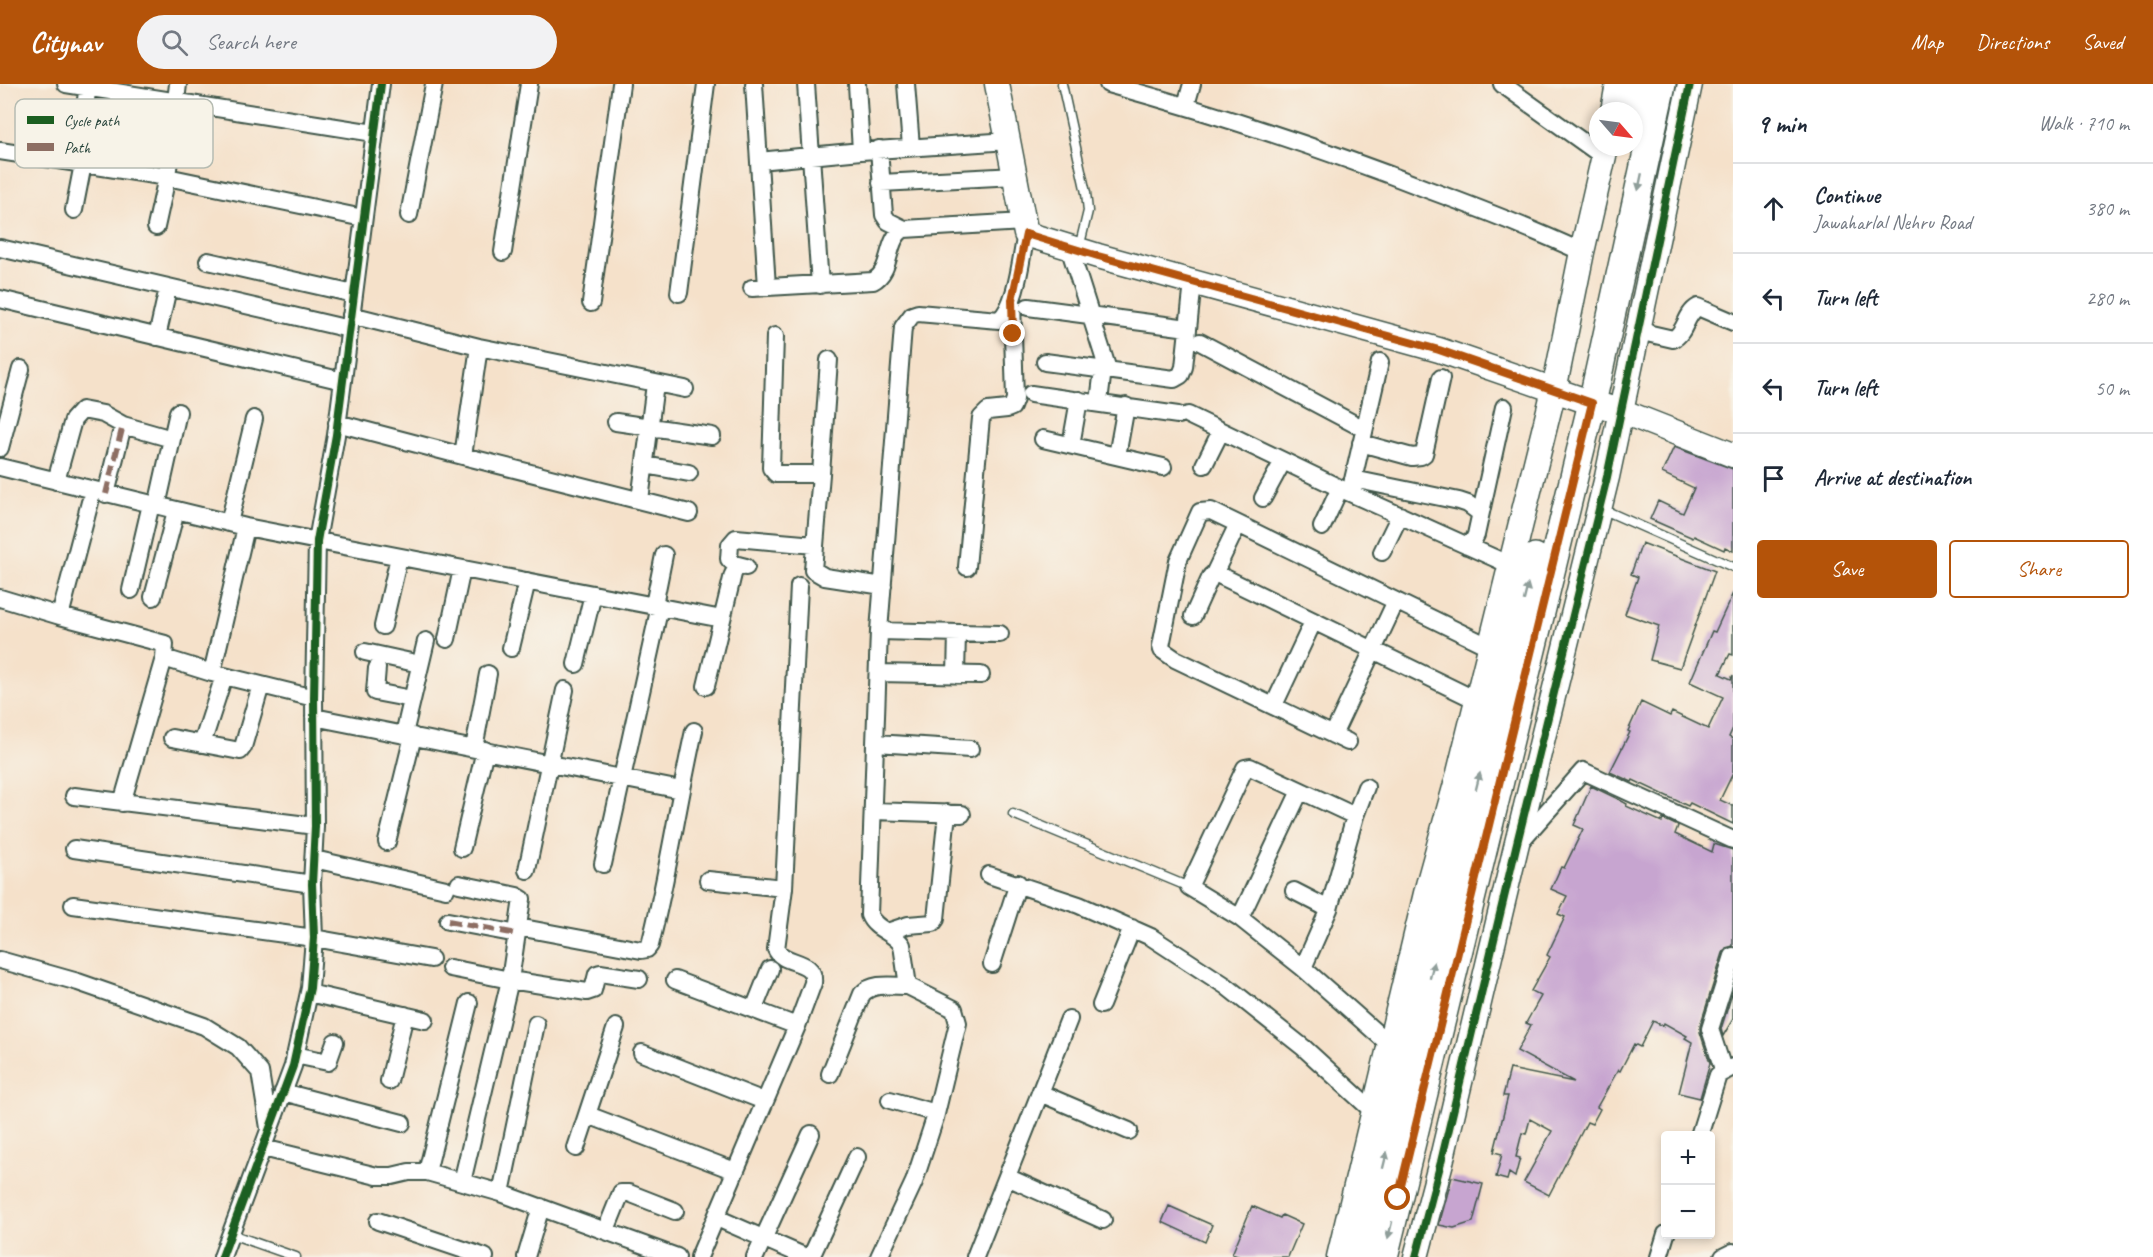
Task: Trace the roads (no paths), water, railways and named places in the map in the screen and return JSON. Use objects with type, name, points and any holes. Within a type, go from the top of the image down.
[{"type":"main road","points":[[1638,102],[1642,84]]},
{"type":"main road","points":[[1360,1257],[1574,397],[1662,84]]},
{"type":"main road","points":[[1384,1257],[1627,156]]},
{"type":"street","points":[[66,84],[155,99]]},
{"type":"street","points":[[176,99],[178,84]]},
{"type":"street","points":[[222,1257],[283,1092],[295,1055],[309,993],[314,938],[312,884],[315,826],[314,698],[317,542],[343,381],[381,84]]},
{"type":"street","points":[[409,215],[435,84]]},
{"type":"street","points":[[502,252],[529,84]]},
{"type":"street","points":[[591,303],[621,84]]},
{"type":"street","points":[[679,293],[706,84]]},
{"type":"street","points":[[754,84],[759,160],[760,287],[820,285],[878,279],[882,274],[895,237],[904,229]]},
{"type":"street","points":[[806,84],[820,285]]},
{"type":"street","points":[[857,84],[861,151]]},
{"type":"street","points":[[906,84],[910,147]]},
{"type":"street","points":[[967,567],[981,418],[988,411],[1012,407],[1015,399],[1012,300],[1025,228],[998,84]]},
{"type":"street","points":[[1108,84],[1186,105],[1375,169],[1530,228],[1582,252]]},
{"type":"street","points":[[1186,105],[1192,84]]},
{"type":"street","points":[[1503,84],[1589,141]]},
{"type":"street","points":[[1615,102],[1618,84]]},
{"type":"street","points":[[1416,1257],[1600,508],[1690,84]]},
{"type":"street","points":[[213,109],[374,133]]},
{"type":"street","points":[[759,160],[879,149],[1009,141]]},
{"type":"street","points":[[879,149],[884,215],[888,221],[904,229],[1025,228],[1074,248],[1439,350],[1621,411],[1733,455]]},
{"type":"street","points":[[0,151],[15,153]]},
{"type":"street","points":[[1339,1257],[1428,885],[1459,772],[1510,565],[1574,397],[1582,252],[1604,156]]},
{"type":"street","points":[[74,210],[79,168]]},
{"type":"street","points":[[107,168],[167,177],[363,218]]},
{"type":"street","points":[[156,227],[168,168]]},
{"type":"street","points":[[881,183],[1016,176]]},
{"type":"street","points":[[0,248],[168,288],[685,389]]},
{"type":"street","points":[[1074,248],[1106,370],[1099,402]]},
{"type":"street","points":[[208,261],[354,294]]},
{"type":"street","points":[[1045,362],[1174,379],[1181,375],[1184,367],[1193,282]]},
{"type":"street","points":[[157,337],[168,288]]},
{"type":"street","points":[[0,299],[343,381]]},
{"type":"street","points":[[908,986],[902,945],[899,940],[872,922],[870,915],[879,631],[903,327],[912,315],[918,313],[999,320],[1005,315],[1012,300]]},
{"type":"street","points":[[1028,307],[1188,328]]},
{"type":"street","points":[[1638,331],[1673,339],[1680,334],[1693,309],[1698,307],[1733,322]]},
{"type":"street","points":[[775,336],[771,468],[776,474],[821,474]]},
{"type":"street","points":[[1200,342],[1363,436],[1412,457],[1424,454],[1441,378]]},
{"type":"street","points":[[463,456],[479,347]]},
{"type":"street","points":[[829,360],[813,570],[817,574],[883,586]]},
{"type":"street","points":[[1322,527],[1347,487],[1363,436],[1380,362]]},
{"type":"street","points":[[0,448],[21,369]]},
{"type":"street","points":[[640,500],[655,384]]},
{"type":"street","points":[[1031,394],[1183,415],[1347,487],[1400,515],[1510,565]]},
{"type":"street","points":[[1071,446],[1080,400]]},
{"type":"street","points":[[1117,456],[1126,406]]},
{"type":"street","points":[[1467,546],[1476,535],[1504,407]]},
{"type":"street","points":[[56,482],[73,420],[82,410],[103,414],[123,425],[172,439]]},
{"type":"street","points":[[131,590],[178,412]]},
{"type":"street","points":[[229,523],[254,419]]},
{"type":"street","points":[[616,422],[712,436]]},
{"type":"street","points":[[337,423],[689,513]]},
{"type":"street","points":[[106,494],[123,425]]},
{"type":"street","points":[[1204,465],[1221,431]]},
{"type":"street","points":[[1043,439],[1163,467]]},
{"type":"street","points":[[1263,498],[1283,460]]},
{"type":"street","points":[[645,465],[689,472]]},
{"type":"street","points":[[0,467],[176,511],[317,542],[722,618]]},
{"type":"street","points":[[1347,487],[1459,501],[1468,504],[1480,513]]},
{"type":"street","points":[[60,616],[90,502]]},
{"type":"street","points":[[153,597],[176,511]]},
{"type":"street","points":[[1396,601],[1373,651],[1340,739],[1162,651],[1161,645],[1178,561],[1197,516],[1200,512],[1211,511],[1396,601],[1490,647]]},
{"type":"street","points":[[1383,552],[1400,515]]},
{"type":"street","points":[[1193,616],[1238,524]]},
{"type":"street","points":[[202,744],[218,675],[246,527]]},
{"type":"street","points":[[706,686],[722,618],[740,570],[729,559],[730,545],[736,538],[815,545]]},
{"type":"street","points":[[603,864],[657,606],[664,555]]},
{"type":"street","points":[[383,626],[399,557]]},
{"type":"street","points":[[447,639],[462,569]]},
{"type":"street","points":[[1214,574],[1476,700]]},
{"type":"street","points":[[511,648],[526,581]]},
{"type":"street","points":[[699,1257],[797,1026],[814,976],[808,968],[780,956],[777,952],[784,888],[799,586]]},
{"type":"street","points":[[576,664],[593,594]]},
{"type":"street","points":[[0,598],[162,642],[166,648],[122,803]]},
{"type":"street","points":[[1274,705],[1313,622]]},
{"type":"street","points":[[879,631],[1000,634]]},
{"type":"street","points":[[956,675],[957,633]]},
{"type":"street","points":[[387,842],[408,735],[412,699],[426,641]]},
{"type":"street","points":[[365,652],[420,664]]},
{"type":"street","points":[[164,658],[218,675],[314,698]]},
{"type":"street","points":[[377,668],[375,692],[412,699]]},
{"type":"street","points":[[878,673],[981,675]]},
{"type":"street","points":[[462,848],[479,749],[488,674]]},
{"type":"street","points":[[172,738],[238,752],[242,749],[261,685]]},
{"type":"street","points":[[527,870],[565,690]]},
{"type":"street","points":[[314,717],[681,790]]},
{"type":"street","points":[[448,921],[641,950],[647,949],[661,904],[694,731]]},
{"type":"street","points":[[876,742],[970,749]]},
{"type":"street","points":[[1355,816],[1250,767],[1245,768],[1189,887],[1240,918],[1303,968],[1390,1045]]},
{"type":"street","points":[[1516,847],[1583,771],[1733,840]]},
{"type":"street","points":[[1303,968],[1329,909],[1355,816],[1366,787]]},
{"type":"street","points":[[1240,918],[1300,791]]},
{"type":"street","points":[[74,796],[315,826]]},
{"type":"street","points":[[874,811],[955,813],[936,919],[933,923],[908,925],[887,932]]},
{"type":"street","points":[[74,849],[312,884]]},
{"type":"street","points":[[314,859],[522,899],[510,980],[462,1182]]},
{"type":"street","points":[[989,874],[1079,905],[1151,937],[1226,986],[1304,1048],[1374,1112]]},
{"type":"street","points":[[708,880],[784,888]]},
{"type":"street","points":[[992,963],[1018,883]]},
{"type":"street","points":[[1293,891],[1329,909]]},
{"type":"street","points":[[73,905],[314,938],[431,959]]},
{"type":"street","points":[[1101,1005],[1132,928]]},
{"type":"street","points":[[1701,1131],[1718,1075],[1729,1069],[1710,1029],[1733,956]]},
{"type":"street","points":[[0,960],[78,981],[204,1026],[238,1047],[260,1072],[269,1131]]},
{"type":"street","points":[[450,968],[587,992],[593,990],[597,974],[600,973],[639,980]]},
{"type":"street","points":[[754,1009],[770,969]]},
{"type":"street","points":[[675,980],[797,1026]]},
{"type":"street","points":[[830,1074],[862,994],[868,988],[908,986],[949,1006],[957,1015],[958,1023],[936,1113],[914,1182],[879,1257]]},
{"type":"street","points":[[309,993],[424,1020]]},
{"type":"street","points":[[427,1172],[469,1003]]},
{"type":"street","points":[[389,1081],[405,1015]]},
{"type":"street","points":[[975,1257],[1069,1019]]},
{"type":"street","points":[[501,1193],[536,1024]]},
{"type":"street","points":[[576,1148],[616,1028]]},
{"type":"street","points":[[295,1055],[328,1062],[335,1042]]},
{"type":"street","points":[[642,1053],[764,1101]]},
{"type":"street","points":[[283,1092],[402,1123]]},
{"type":"street","points":[[1040,1093],[1129,1131]]},
{"type":"street","points":[[890,1100],[936,1113]]},
{"type":"street","points":[[588,1115],[735,1171]]},
{"type":"street","points":[[755,1257],[811,1134]]},
{"type":"street","points":[[263,1148],[377,1176],[427,1172],[501,1193],[677,1257]]},
{"type":"street","points":[[811,1257],[857,1157]]},
{"type":"street","points":[[1007,1177],[1103,1220]]},
{"type":"street","points":[[606,1230],[621,1193],[629,1193],[675,1211]]},
{"type":"street","points":[[526,1257],[541,1207]]},
{"type":"street","points":[[717,1218],[806,1257]]},
{"type":"street","points":[[378,1221],[485,1257]]},
{"type":"street","points":[[1659,1257],[1664,1239]]},
{"type":"street","points":[[1723,1257],[1733,1252]]},
{"type":"lane","points":[[1062,84],[1088,211],[1074,248]]},
{"type":"lane","points":[[1600,508],[1733,567]]},
{"type":"lane","points":[[1013,814],[1189,887]]},
{"type":"lane","points":[[231,1234],[296,1257]]}]
